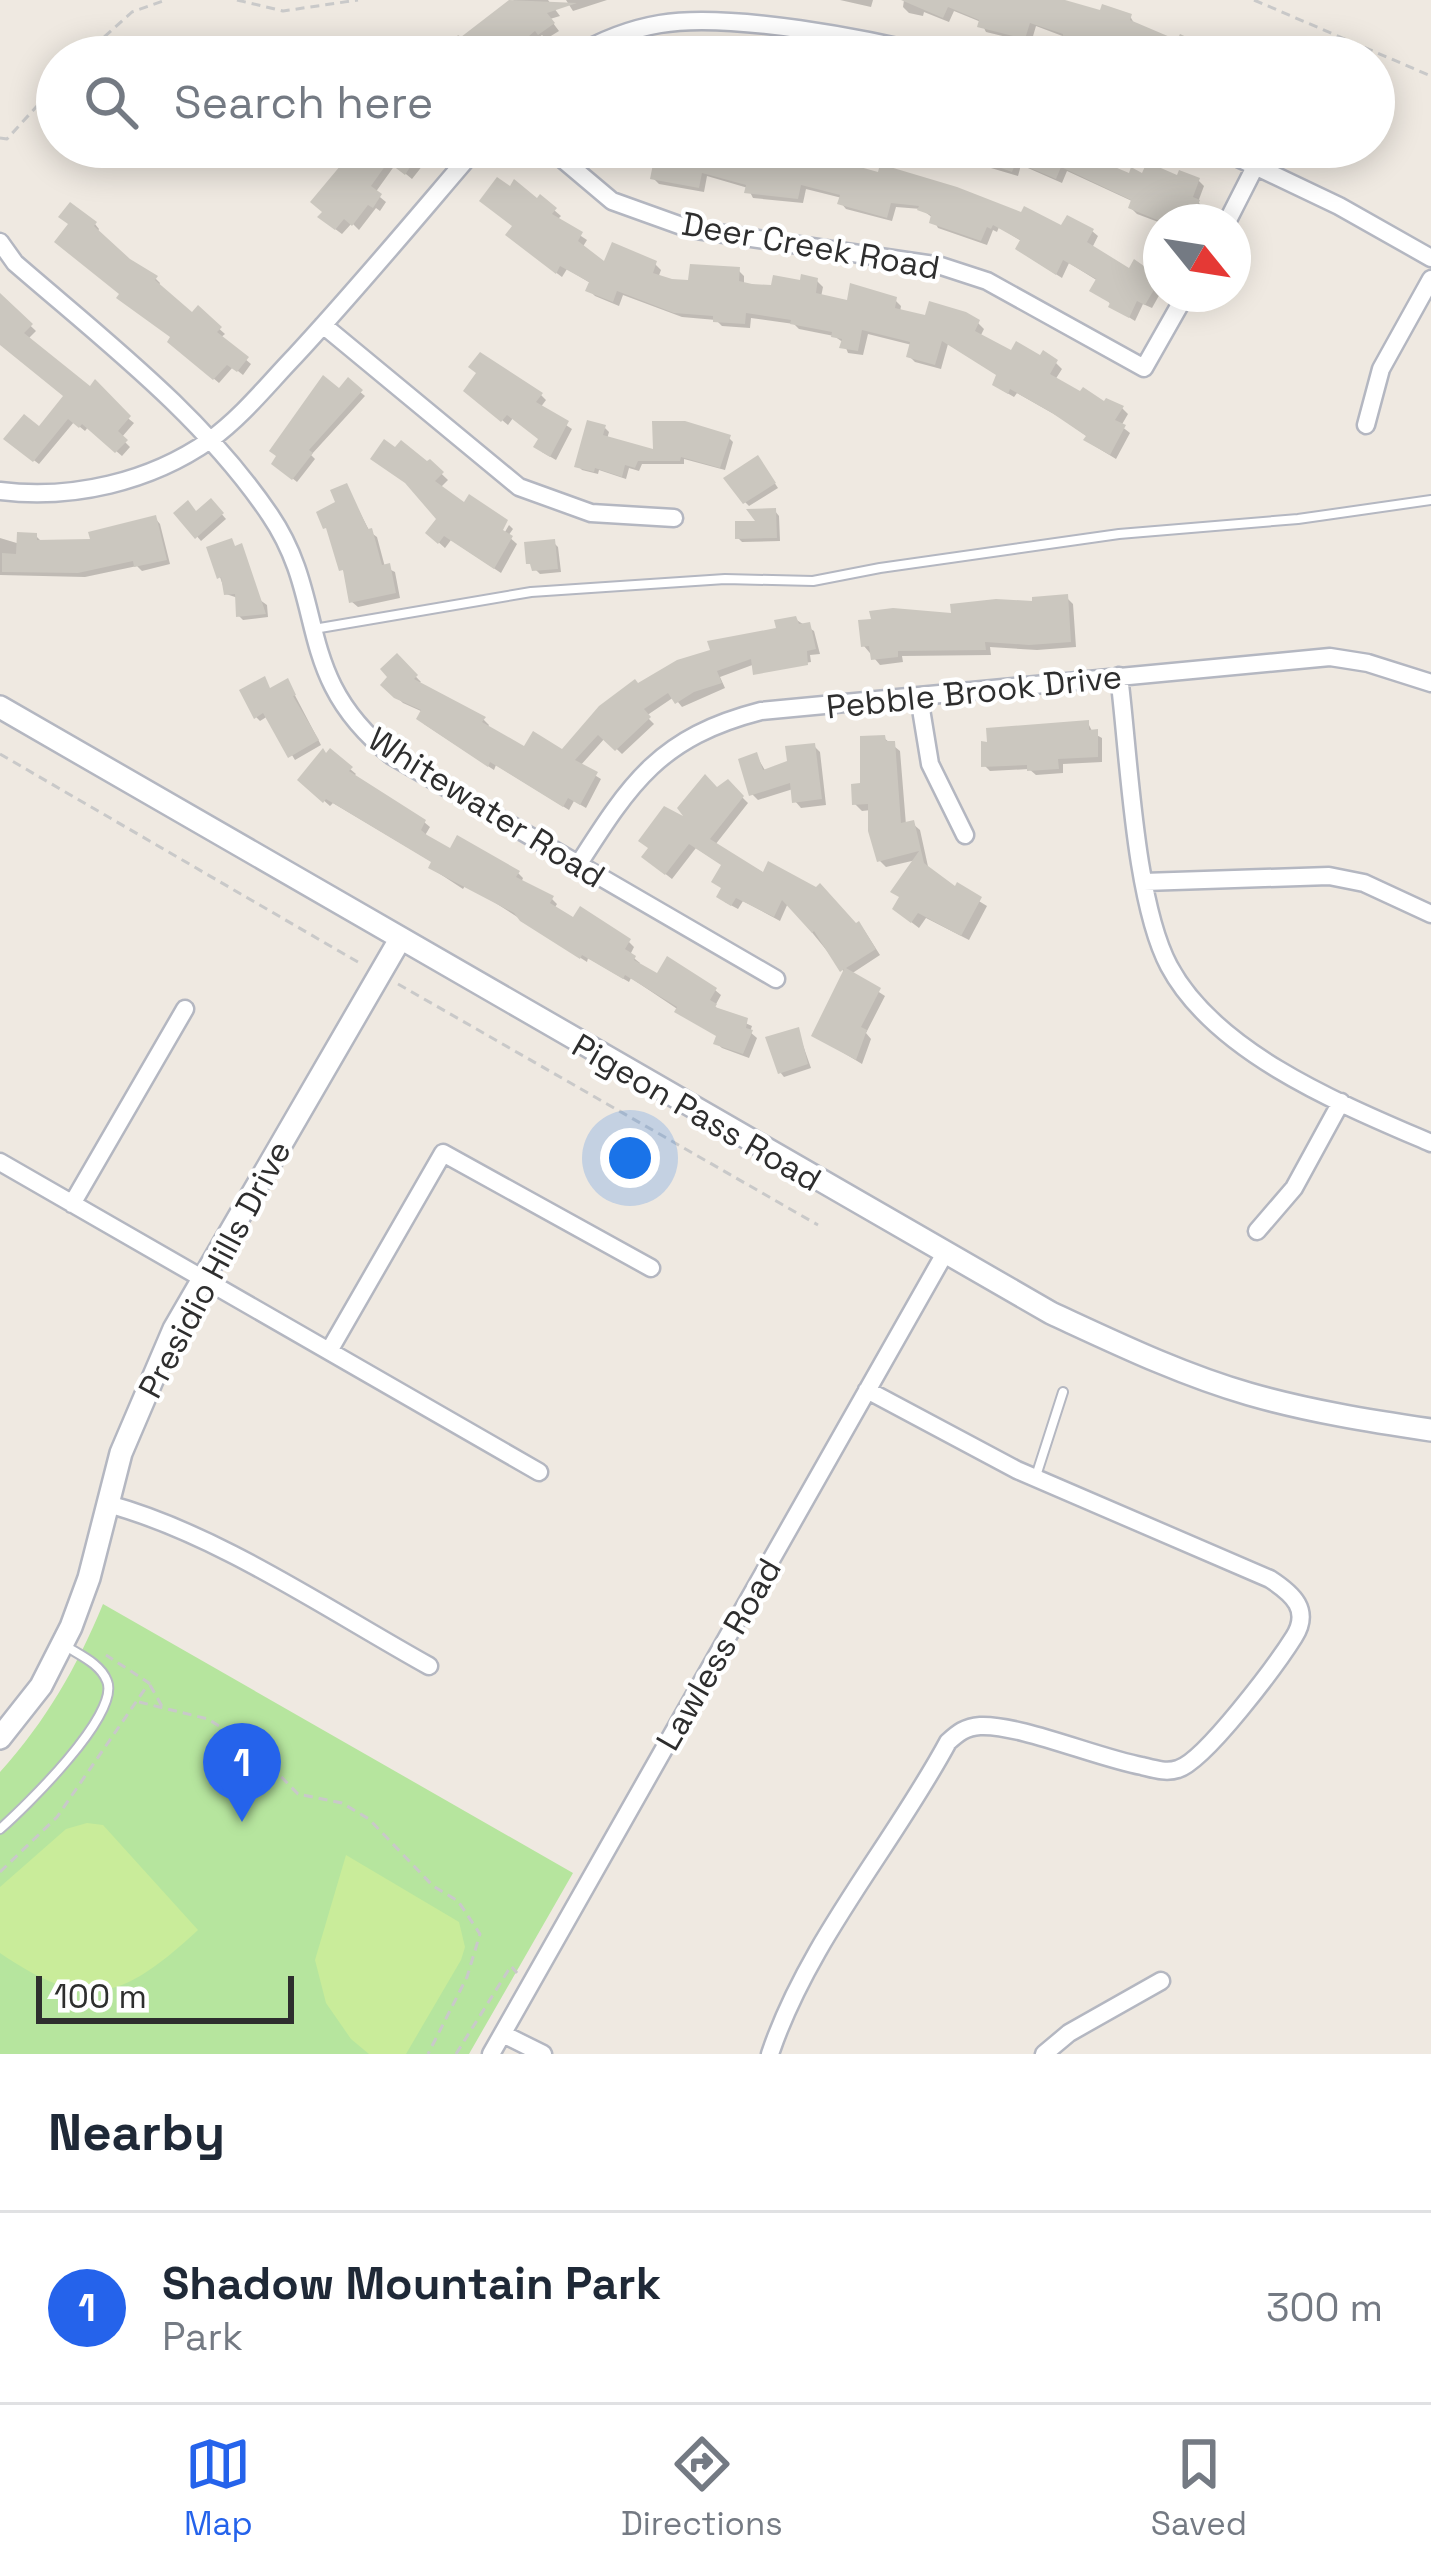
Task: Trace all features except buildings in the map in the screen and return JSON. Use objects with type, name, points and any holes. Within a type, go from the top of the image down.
[{"type":"street","points":[[621,36],[664,23],[693,23],[826,36]]},
{"type":"street","points":[[0,491],[64,493],[108,486],[209,441],[323,326],[459,168]]},
{"type":"street","name":"Deer Creek Road","points":[[573,168],[612,201],[690,229],[941,266],[1001,288],[1144,368],[1176,312]]},
{"type":"street","points":[[1236,204],[1254,168]]},
{"type":"street","points":[[1262,168],[1431,258]]},
{"type":"street","name":"Whitewater Road","points":[[0,242],[16,263],[165,393],[252,492],[285,540],[323,670],[349,716],[378,745],[776,979]]},
{"type":"street","points":[[1366,425],[1382,369],[1431,279]]},
{"type":"street","points":[[323,326],[519,487],[591,513],[674,518]]},
{"type":"street","name":"Pebble Brook Drive","points":[[578,865],[616,805],[647,768],[718,722],[761,711],[1330,657],[1368,663],[1431,683]]},
{"type":"street","points":[[1119,676],[1144,882],[1169,967],[1199,1007],[1229,1036],[1341,1102],[1431,1143]]},
{"type":"street","points":[[920,697],[930,764],[965,835]]},
{"type":"street","name":"Pigeon Pass Road","points":[[0,707],[1051,1313],[1191,1374],[1307,1408],[1431,1430]]},
{"type":"street","points":[[1144,882],[1329,876],[1364,883],[1431,914]]},
{"type":"street","name":"Presidio Hills Drive","points":[[0,1738],[41,1686],[62,1644],[89,1577],[121,1454],[174,1329],[399,940]]},
{"type":"street","points":[[72,1204],[185,1009]]},
{"type":"street","points":[[1256,1231],[1294,1188],[1341,1102]]},
{"type":"street","points":[[329,1351],[443,1153],[651,1268]]},
{"type":"street","points":[[0,1162],[539,1472]]},
{"type":"street","name":"Lawless Road","points":[[491,2054],[944,1255]]},
{"type":"street","points":[[770,2054],[818,1953],[948,1742],[963,1730],[996,1727],[1124,1763],[1165,1771],[1182,1769],[1218,1735],[1275,1665],[1298,1631],[1302,1614],[1296,1599],[1270,1579],[1036,1478],[867,1390]]},
{"type":"street","points":[[108,1504],[192,1534],[428,1666]]},
{"type":"street","points":[[1044,2054],[1069,2033],[1161,1981]]},
{"type":"street","points":[[503,2034],[543,2054]]},
{"type":"lane","points":[[311,630],[531,592],[687,580],[813,581],[1119,534],[1298,519],[1431,500]]},
{"type":"lane","points":[[1036,1478],[1063,1392]]},
{"type":"lane","points":[[0,1828],[48,1783],[84,1737],[108,1693],[109,1682],[95,1664],[62,1644]]},
{"type":"path","points":[[105,36],[132,12],[166,0]]},
{"type":"path","points":[[237,0],[283,10],[358,0]]},
{"type":"path","points":[[1254,0],[1338,36]]},
{"type":"path","points":[[1395,61],[1431,76]]},
{"type":"path","points":[[0,139],[7,139],[36,107]]},
{"type":"path","points":[[0,754],[818,1225]]},
{"type":"path","points":[[95,1653],[111,1656],[149,1683],[164,1710]]},
{"type":"path","points":[[0,1872],[57,1817],[149,1683]]},
{"type":"path","points":[[139,1702],[208,1719],[252,1747],[298,1794],[341,1803],[369,1819],[433,1886],[458,1901],[480,1934],[467,1977],[428,2054]]},
{"type":"path","points":[[456,2054],[512,1966],[518,1974]]},
{"type":"green space","points":[[103,1604],[573,1873],[469,2054],[0,2054],[0,1772],[59,1692]]},
{"type":"green space","points":[[87,1823],[103,1825],[198,1930],[148,1971],[104,1990],[58,1984],[0,1953],[0,1887],[66,1829]]},
{"type":"green space","points":[[346,1855],[459,1922],[465,1947],[461,1960],[406,2054],[369,2054],[351,2039],[326,2003],[315,1960]]},
{"type":"place","name":"Shadow Mountain Park","points":[[242,1822]]}]
